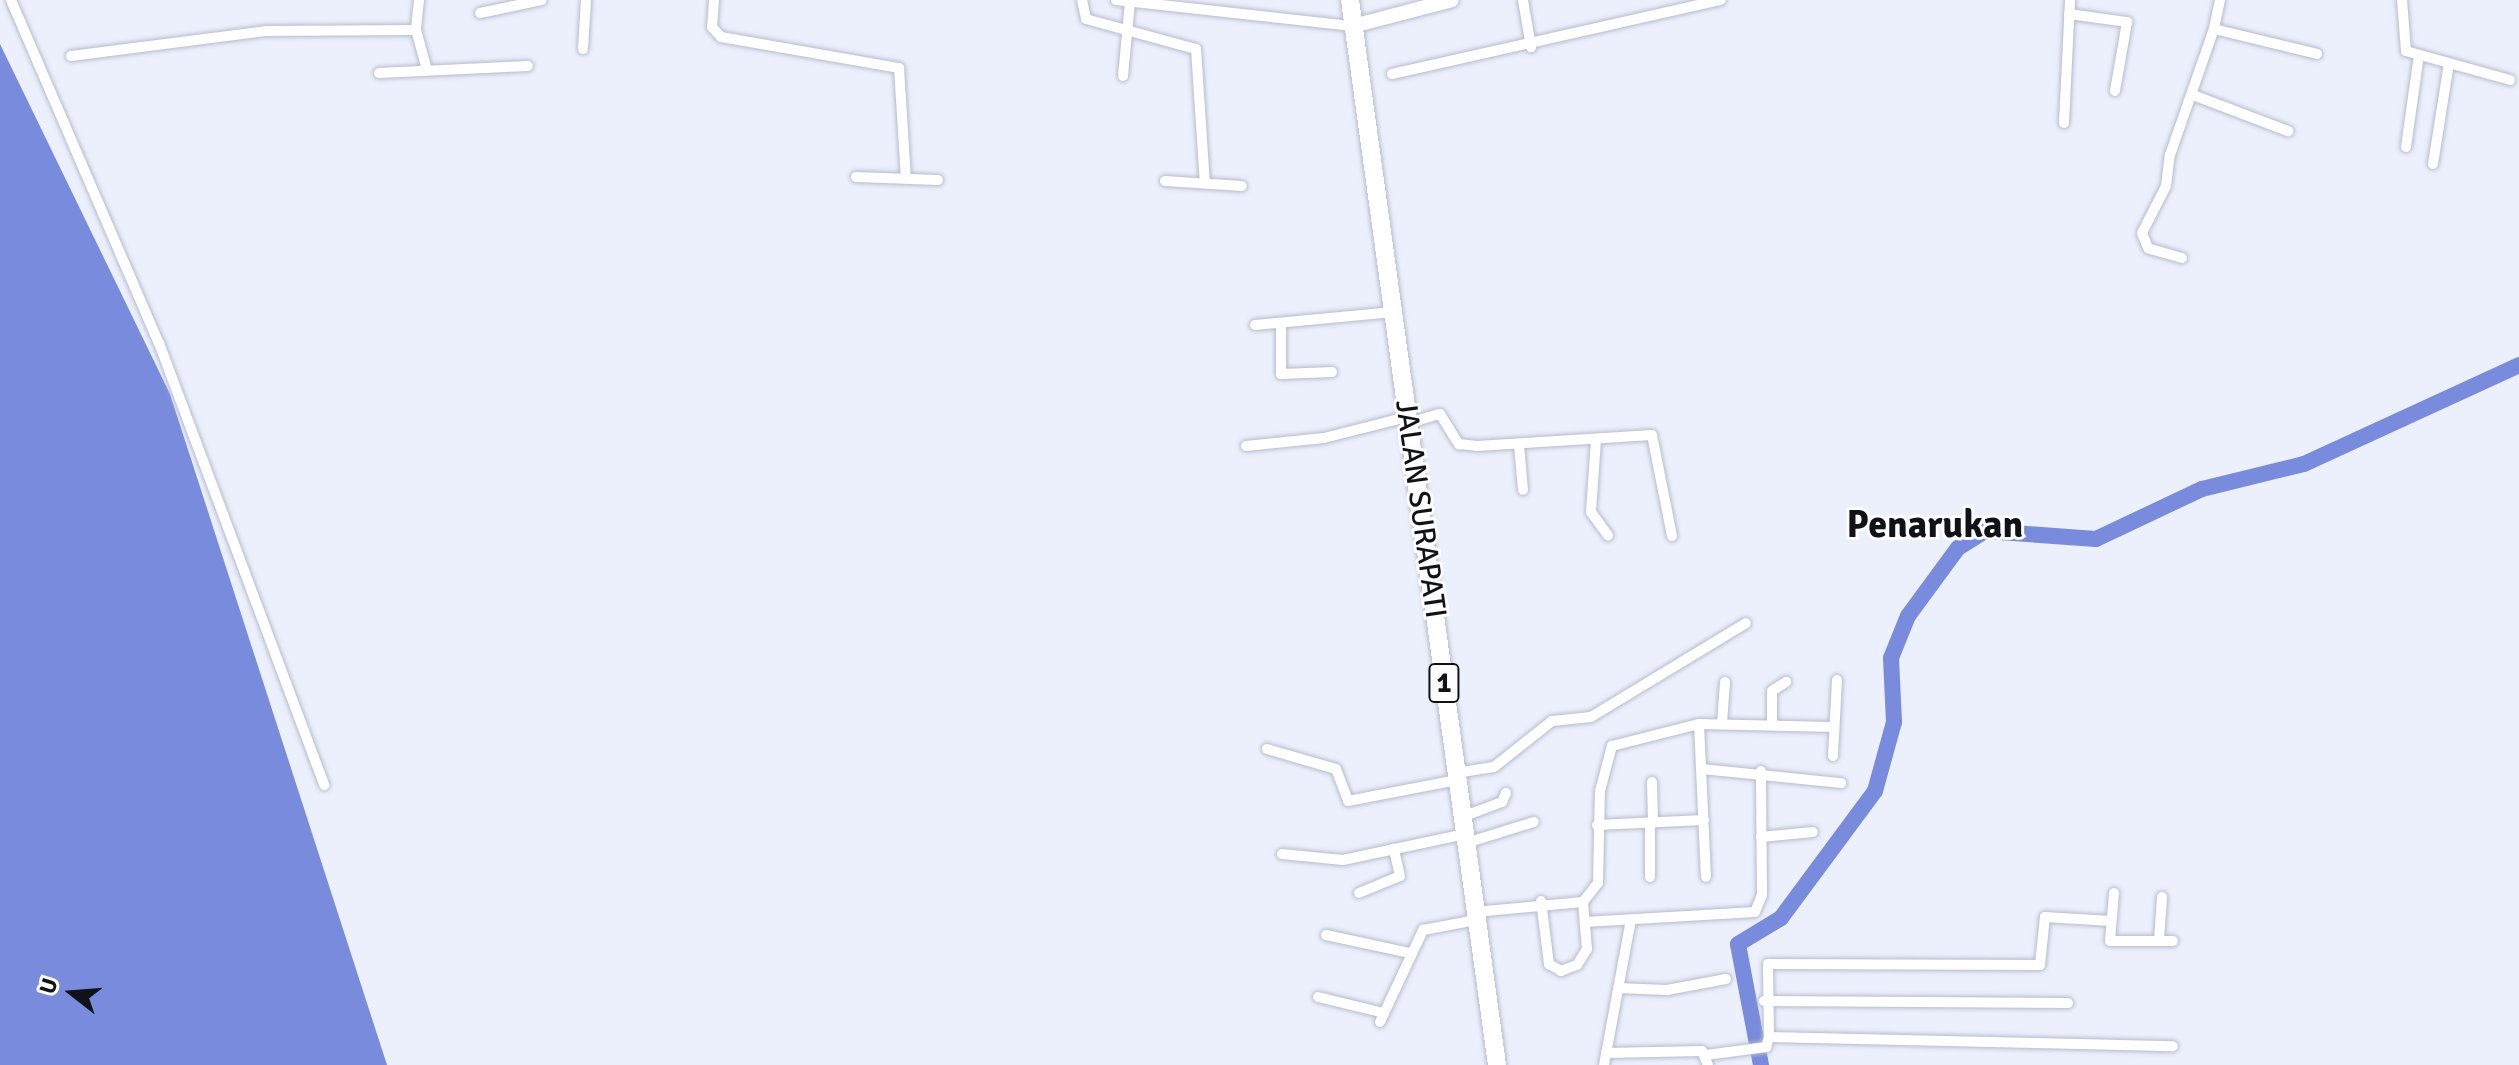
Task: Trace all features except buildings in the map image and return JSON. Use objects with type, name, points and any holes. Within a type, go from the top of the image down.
[{"type":"highway","name":"JALAN SURAPATI","points":[[1350,0],[1497,1065]]},
{"type":"main road","points":[[1353,26],[1452,0]]},
{"type":"street","points":[[11,0],[159,343],[324,785]]},
{"type":"street","points":[[419,0],[416,30],[427,70]]},
{"type":"street","points":[[480,13],[542,0]]},
{"type":"street","points":[[583,49],[586,0]]},
{"type":"street","points":[[714,0],[712,27],[721,37],[899,68],[906,178]]},
{"type":"street","points":[[1082,0],[1086,19],[1198,52],[1205,183]]},
{"type":"street","points":[[1123,76],[1126,31],[1122,0],[1187,4],[1353,26]]},
{"type":"street","points":[[1523,0],[1531,47]]},
{"type":"street","points":[[1392,74],[1531,47],[1721,0]]},
{"type":"street","points":[[2064,123],[2070,0]]},
{"type":"street","points":[[2182,258],[2148,248],[2141,238],[2164,192],[2220,0]]},
{"type":"street","points":[[2402,0],[2402,46],[2419,55],[2510,80]]},
{"type":"street","points":[[2069,14],[2127,22],[2115,91]]},
{"type":"street","points":[[2214,29],[2317,54]]},
{"type":"street","points":[[71,56],[265,31],[416,30]]},
{"type":"street","points":[[2406,147],[2419,55]]},
{"type":"street","points":[[2433,164],[2449,63]]},
{"type":"street","points":[[379,73],[528,66]]},
{"type":"street","points":[[2193,95],[2288,131]]},
{"type":"street","points":[[856,177],[938,180]]},
{"type":"street","points":[[1165,181],[1242,186]]},
{"type":"street","points":[[1255,325],[1393,312]]},
{"type":"street","points":[[1281,323],[1281,374],[1332,372]]},
{"type":"street","points":[[1246,446],[1324,438],[1440,414],[1462,445],[1596,440],[1646,433],[1655,439],[1672,536]]},
{"type":"street","points":[[1596,440],[1591,512],[1608,535]]},
{"type":"street","points":[[1519,445],[1523,490]]},
{"type":"street","points":[[1267,749],[1336,769],[1348,801],[1457,777],[1494,767],[1552,721],[1591,717],[1746,623]]},
{"type":"street","points":[[1833,756],[1837,680]]},
{"type":"street","points":[[1722,723],[1725,682]]},
{"type":"street","points":[[1772,725],[1772,691],[1786,682]]},
{"type":"street","points":[[1541,901],[1552,969],[1582,960],[1583,902],[1598,883],[1597,825],[1610,747],[1699,724],[1833,727]]},
{"type":"street","points":[[1699,724],[1706,877]]},
{"type":"street","points":[[1702,769],[1761,771],[1841,783]]},
{"type":"street","points":[[1585,922],[1755,912],[1761,837],[1761,771]]},
{"type":"street","points":[[1650,877],[1652,782]]},
{"type":"street","points":[[1464,831],[1502,802],[1506,793]]},
{"type":"street","points":[[1597,825],[1704,820]]},
{"type":"street","points":[[1282,854],[1343,860],[1464,831],[1534,822]]},
{"type":"street","points":[[1761,837],[1813,832]]},
{"type":"street","points":[[1359,893],[1400,876],[1394,849]]},
{"type":"street","points":[[2114,893],[2110,941],[2173,941]]},
{"type":"street","points":[[2159,940],[2162,897]]},
{"type":"street","points":[[1318,997],[1382,1018],[1409,953],[1430,926],[1541,901],[1583,902]]},
{"type":"street","points":[[1767,1042],[1764,1001],[1768,964],[2040,965],[2045,917],[2111,921]]},
{"type":"street","points":[[1631,920],[1605,1059],[1707,1060],[1767,1042],[2173,1046]]},
{"type":"street","points":[[1326,935],[1409,953]]},
{"type":"street","points":[[1618,988],[1667,990],[1726,979]]},
{"type":"street","points":[[1764,1001],[2068,1003]]},
{"type":"water","points":[[0,44],[170,394],[387,1065],[0,1065]]},
{"type":"waterway","points":[[1761,1065],[1738,944],[1781,918],[1875,791],[1894,722],[1891,658],[1908,616],[1958,548],[1985,531],[2096,539],[2202,489],[2304,464],[2519,365]]},
{"type":"district","name":"Penarukan","points":[[1935,525]]}]
